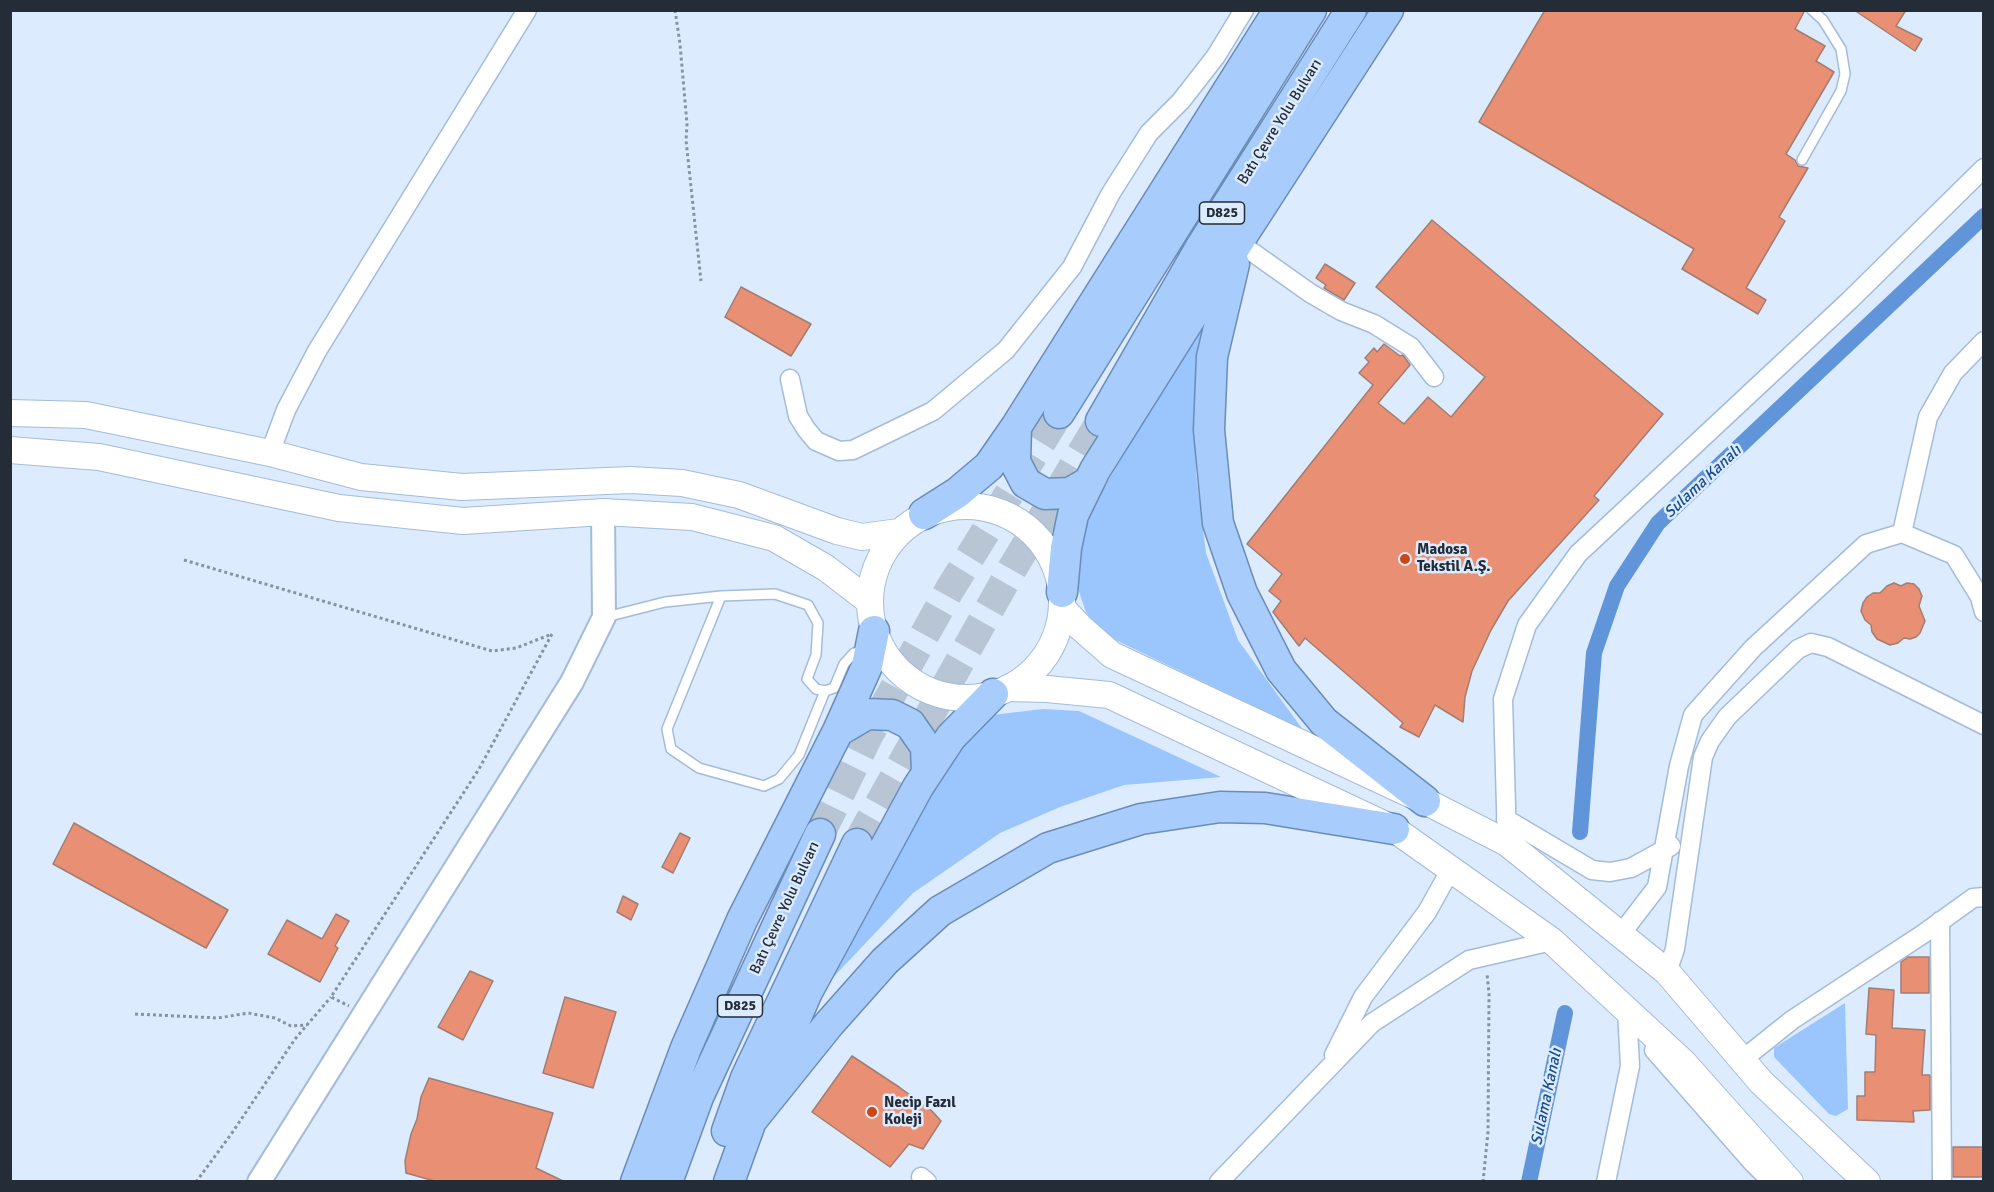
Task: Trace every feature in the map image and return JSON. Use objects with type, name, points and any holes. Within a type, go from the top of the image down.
[{"type":"highway","points":[[924,514],[957,493],[989,466],[1280,10]]},
{"type":"highway","name":"D825","points":[[1059,413],[1311,10]]},
{"type":"highway","name":"Batı Çevre Yolu Bulvarı","points":[[1101,421],[1201,247],[1351,10]]},
{"type":"highway","points":[[1062,600],[1066,548],[1073,514],[1089,482],[1388,10]]},
{"type":"highway","points":[[1239,242],[1212,357],[1209,430],[1218,523],[1242,593],[1281,670],[1324,722],[1425,801]]},
{"type":"highway","points":[[1016,427],[1015,462],[1026,483],[1045,494],[1053,494],[1070,493],[1089,482]]},
{"type":"highway","points":[[636,1182],[686,1048],[742,920],[838,730],[867,666],[872,640]]},
{"type":"highway","points":[[729,1182],[751,1121],[807,992],[918,787],[951,737],[1000,691]]},
{"type":"highway","points":[[838,730],[867,714],[892,715],[910,724],[926,747],[927,772]]},
{"type":"highway","points":[[751,1121],[885,961],[940,911],[1048,848],[1141,819],[1220,807],[1265,808],[1394,829]]},
{"type":"highway","name":"Batı Çevre Yolu Bulvarı","points":[[668,1182],[698,1097],[820,834]]},
{"type":"highway","name":"D825","points":[[709,1182],[746,1078],[857,844]]},
{"type":"main road","points":[[10,413],[86,415],[270,453],[361,477],[462,487],[631,480],[682,483],[739,495],[837,531],[862,537],[899,532]]},
{"type":"main road","points":[[10,450],[99,457],[339,508],[463,521],[603,512],[692,517],[774,538],[826,568],[869,601]]},
{"type":"main road","points":[[1000,691],[1029,674],[1046,655],[1057,633],[1062,600],[1054,562],[1037,536],[1013,517],[984,507],[954,506],[924,514],[899,532],[883,552],[873,575],[869,601],[872,640],[908,679],[934,693],[963,698],[1000,691],[1047,689],[1108,694],[1394,829],[1552,941],[1627,1016],[1683,1062],[1790,1182]]},
{"type":"main road","points":[[1062,600],[1080,627],[1112,655],[1425,801],[1507,831],[1621,934],[1667,972],[1761,1082],[1867,1182]]},
{"type":"street","points":[[270,453],[286,410],[322,341],[527,10]]},
{"type":"street","points":[[790,379],[798,416],[806,429],[816,441],[839,451],[853,450],[933,411],[1006,350],[1072,267],[1112,192],[1149,133],[1181,101],[1216,56],[1244,10]]},
{"type":"street","points":[[1692,831],[1663,851],[1631,868],[1610,872],[1592,870],[1507,831],[1503,699],[1527,625],[1578,554],[1850,300],[1983,168]]},
{"type":"street","points":[[1239,242],[1310,293],[1374,324],[1411,347],[1434,377]]},
{"type":"street","points":[[1902,533],[1928,417],[1953,373],[1983,341]]},
{"type":"street","points":[[260,1182],[572,682],[604,617],[603,512]]},
{"type":"street","points":[[1621,934],[1657,886],[1679,766],[1693,715],[1753,648],[1866,544],[1902,533],[1954,555],[1980,597],[1983,612]]},
{"type":"street","points":[[1667,972],[1675,949],[1703,757],[1710,741],[1727,717],[1798,649],[1805,645],[1819,643],[1983,725]]},
{"type":"street","points":[[1326,1070],[1363,997],[1427,912],[1451,869]]},
{"type":"street","points":[[1742,1060],[1792,1020],[1973,898],[1983,897]]},
{"type":"street","points":[[1940,921],[1942,1182]]},
{"type":"street","points":[[1219,1182],[1372,1023],[1469,960],[1552,941]]},
{"type":"street","points":[[1606,1182],[1630,1066],[1627,1016]]},
{"type":"street","points":[[1627,1016],[1753,1163],[1772,1182]]},
{"type":"lane","points":[[1802,160],[1841,91],[1845,74],[1841,49],[1836,39],[1823,20],[1812,10]]},
{"type":"lane","points":[[604,617],[665,602],[721,596],[775,594],[808,605],[818,623],[816,655],[807,679],[816,689],[825,691],[834,688],[844,664],[854,653],[872,640]]},
{"type":"lane","points":[[721,596],[667,729],[671,749],[699,768],[764,786],[779,779],[799,754],[825,691]]},
{"type":"path","points":[[675,10],[701,281]]},
{"type":"path","points":[[184,560],[492,651],[516,648],[552,634],[478,769],[331,997],[295,1039],[196,1182]]},
{"type":"path","points":[[1483,1182],[1488,1132],[1489,994],[1485,956]]},
{"type":"path","points":[[331,997],[364,1012]]},
{"type":"path","points":[[135,1014],[218,1018],[248,1013],[276,1018],[291,1026],[307,1025]]},
{"type":"shaded area","points":[[1208,314],[1195,408],[1196,473],[1206,553],[1238,640],[1303,730],[1101,633],[1086,612],[1077,586],[1077,554],[1087,516]]},
{"type":"shaded area","points":[[1043,709],[1079,711],[1221,777],[1124,785],[1060,807],[1000,833],[913,893],[825,986],[963,732],[984,716]]},
{"type":"shaded area","points":[[1845,1003],[1848,1109],[1836,1116],[1829,1114],[1774,1057],[1774,1048]]},
{"type":"building","points":[[1545,10],[1805,10],[1795,29],[1825,46],[1816,61],[1834,72],[1786,154],[1795,160],[1798,166],[1808,168],[1779,217],[1785,221],[1746,288],[1766,300],[1758,314],[1682,269],[1694,249],[1479,122]]},
{"type":"building","points":[[1854,10],[1906,10],[1896,26],[1922,39],[1915,51]]},
{"type":"building","name":"Madosa Tekstil A.Ş.","points":[[1432,220],[1663,414],[1594,496],[1599,500],[1508,601],[1491,630],[1472,671],[1465,697],[1463,722],[1435,705],[1419,737],[1400,727],[1403,723],[1305,638],[1299,646],[1273,612],[1281,601],[1269,591],[1282,574],[1247,544],[1373,385],[1359,373],[1369,362],[1365,358],[1374,348],[1377,352],[1384,344],[1400,356],[1403,355],[1410,365],[1378,403],[1404,424],[1428,397],[1451,417],[1485,377],[1376,287]]},
{"type":"building","points":[[1325,264],[1355,283],[1344,300],[1324,288],[1326,285],[1316,278]]},
{"type":"building","points":[[741,287],[811,324],[791,356],[725,317]]},
{"type":"building","points":[[1894,583],[1901,586],[1907,583],[1914,584],[1919,589],[1922,596],[1919,606],[1925,621],[1916,637],[1904,638],[1890,645],[1877,639],[1861,611],[1867,597],[1873,593],[1880,593]]},
{"type":"building","points":[[74,823],[228,910],[206,948],[53,864]]},
{"type":"building","points":[[680,833],[690,838],[673,873],[662,867]]},
{"type":"building","points":[[623,896],[638,904],[631,920],[617,912]]},
{"type":"building","points":[[336,914],[349,921],[335,946],[338,948],[320,982],[268,954],[287,920],[322,939]]},
{"type":"building","points":[[1908,957],[1929,957],[1929,993],[1901,993],[1901,962]]},
{"type":"building","points":[[470,971],[493,981],[463,1040],[438,1027]]},
{"type":"building","points":[[1869,988],[1894,990],[1892,1028],[1925,1030],[1922,1075],[1930,1075],[1930,1110],[1913,1111],[1914,1122],[1857,1120],[1857,1096],[1865,1096],[1865,1072],[1875,1072],[1876,1035],[1866,1034]]},
{"type":"building","points":[[565,997],[616,1012],[593,1088],[543,1073]]},
{"type":"building","name":"Necip Fazıl Koleji","points":[[852,1056],[932,1111],[941,1121],[923,1149],[909,1144],[890,1167],[812,1112]]},
{"type":"building","points":[[429,1078],[553,1113],[536,1168],[565,1182],[438,1182],[406,1173],[405,1161],[411,1134],[417,1119],[421,1097]]},
{"type":"building","points":[[1953,1147],[1983,1147],[1983,1177],[1953,1177]]},
{"type":"waterway","name":"Sulama Kanalı","points":[[1580,832],[1594,653],[1617,586],[1658,523],[1984,216]]},
{"type":"waterway","name":"Sulama Kanalı","points":[[1529,1182],[1565,1013]]},
{"type":"tunnel","points":[[820,834],[868,736],[950,589],[1059,413]]},
{"type":"tunnel","points":[[857,844],[1012,569],[1101,421]]},
{"type":"place","name":"Madosa Tekstil A.Ş.","points":[[1405,559]]},
{"type":"place","name":"Necip Fazıl Koleji","points":[[872,1112]]}]
